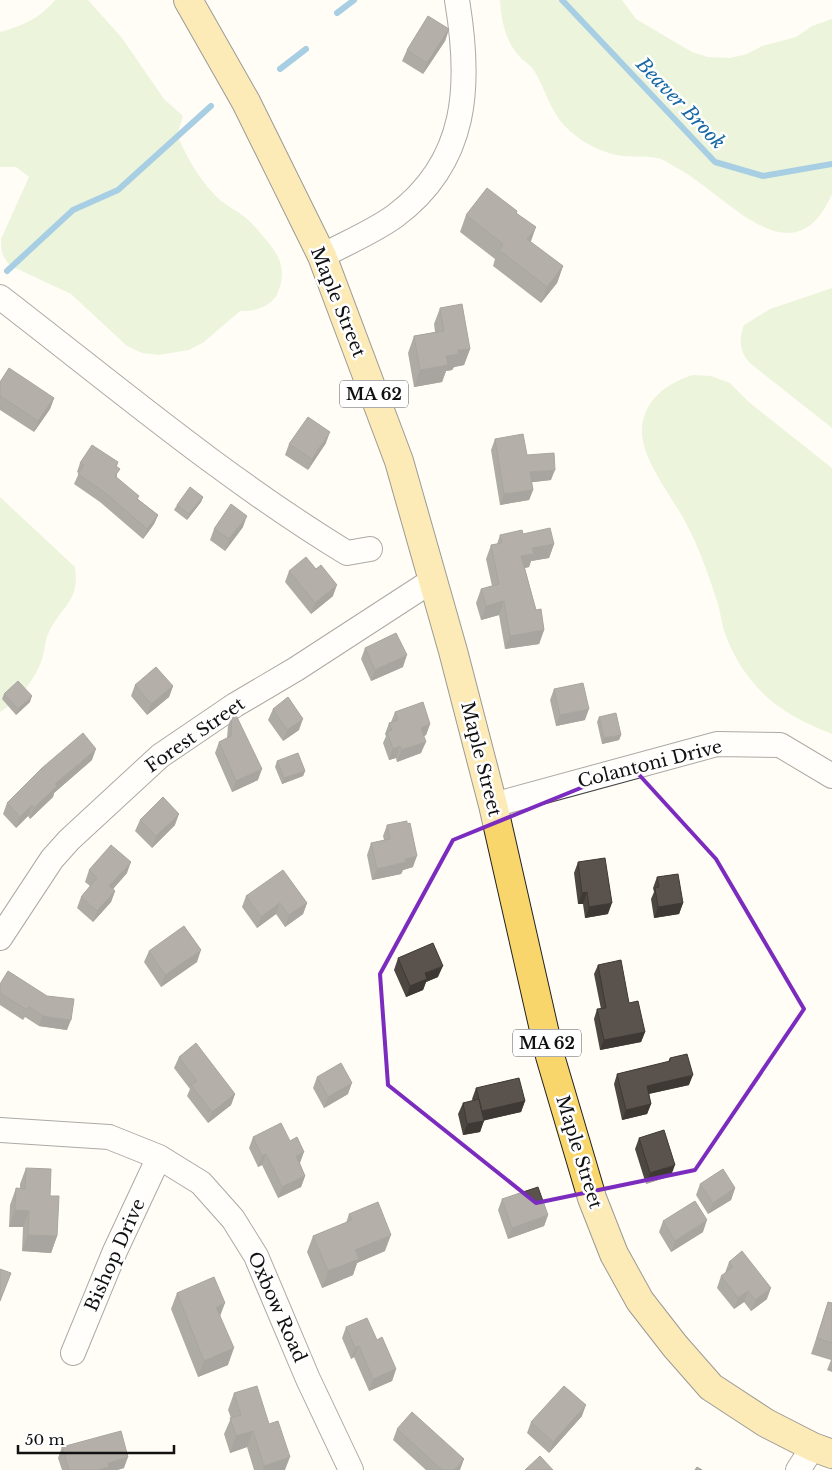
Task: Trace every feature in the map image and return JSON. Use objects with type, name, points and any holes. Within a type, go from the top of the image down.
[{"type":"main road","name":"Maple Street","points":[[188,0],[246,102],[322,256],[399,461],[493,805],[550,1056],[592,1198],[614,1254],[640,1301],[675,1346],[711,1386],[766,1423],[822,1451]]},
{"type":"street","points":[[322,256],[393,217],[429,184],[443,164],[454,138],[464,93],[463,35],[457,0]]},
{"type":"street","points":[[0,297],[207,457],[309,530],[346,553],[370,548]]},
{"type":"street","name":"Forest Street","points":[[0,938],[52,860],[69,840],[160,756],[235,705],[433,580]]},
{"type":"street","name":"Colantoni Drive","points":[[493,805],[716,744],[780,745],[832,776]]},
{"type":"street","name":"Oxbow Road","points":[[0,1130],[109,1137],[159,1157],[201,1183],[232,1219],[256,1256],[308,1378],[351,1470]]},
{"type":"street","name":"Bishop Drive","points":[[73,1353],[115,1251],[159,1157]]},
{"type":"street","points":[[798,1470],[822,1451]]},
{"type":"highlighted area","points":[[632,767],[716,859],[804,1009],[695,1170],[536,1203],[388,1085],[380,974],[453,840]]},
{"type":"green space","points":[[55,0],[88,0],[122,38],[164,99],[183,116],[177,135],[197,173],[220,200],[252,224],[273,248],[280,261],[282,268],[281,283],[272,301],[251,311],[240,311],[204,342],[189,350],[159,355],[142,353],[127,346],[71,294],[11,266],[3,254],[1,239],[29,177],[16,167],[0,167],[0,32],[30,20],[43,12]]},
{"type":"green space","points":[[500,0],[622,0],[636,19],[692,52],[708,57],[730,58],[747,54],[762,46],[796,37],[812,26],[832,19],[832,194],[816,220],[798,231],[778,232],[758,224],[737,211],[696,180],[662,160],[652,157],[616,155],[600,150],[577,137],[559,119],[533,69],[519,56],[510,43],[501,15]]},
{"type":"green space","points":[[832,288],[832,428],[747,360],[742,351],[741,336],[744,325],[770,309]]},
{"type":"green space","points":[[693,375],[711,376],[730,383],[750,403],[832,468],[832,734],[782,709],[764,694],[745,673],[726,635],[717,601],[688,527],[648,457],[642,433],[646,412],[657,395],[674,383]]},
{"type":"green space","points":[[0,497],[75,567],[76,579],[75,588],[69,602],[47,636],[42,658],[34,676],[19,697],[0,712]]},
{"type":"building","points":[[428,16],[449,29],[427,63],[407,50]]},
{"type":"building","points":[[487,188],[517,211],[516,213],[536,227],[527,239],[563,266],[547,287],[499,250],[503,244],[466,215]]},
{"type":"building","points":[[462,304],[470,349],[458,350],[458,354],[446,356],[448,365],[420,370],[414,336],[444,331],[440,308]]},
{"type":"building","points":[[9,368],[54,398],[38,421],[0,396],[0,382]]},
{"type":"building","points":[[308,417],[330,432],[312,459],[289,444]]},
{"type":"building","points":[[523,434],[527,455],[554,453],[555,470],[530,472],[533,490],[504,494],[495,439]]},
{"type":"building","points":[[92,445],[118,462],[116,466],[120,469],[115,476],[139,496],[137,499],[158,515],[147,529],[104,492],[78,474],[84,465],[80,463]]},
{"type":"building","points":[[190,487],[203,497],[189,514],[177,505]]},
{"type":"building","points":[[231,504],[247,516],[229,539],[214,529]]},
{"type":"building","points":[[550,528],[554,544],[532,548],[534,554],[521,556],[536,610],[541,609],[544,630],[510,636],[504,601],[486,606],[481,589],[499,584],[491,545],[502,543],[500,535],[522,530],[523,534]]},
{"type":"building","points":[[306,557],[316,569],[321,565],[337,585],[315,603],[289,571]]},
{"type":"building","points":[[396,633],[407,655],[375,670],[365,648]]},
{"type":"building","points":[[156,667],[173,686],[151,704],[135,685]]},
{"type":"building","points":[[18,681],[32,696],[18,709],[4,694]]},
{"type":"building","points":[[583,683],[589,709],[560,715],[554,689]]},
{"type":"building","points":[[288,697],[303,719],[287,730],[273,709]]},
{"type":"building","points":[[423,702],[430,724],[421,728],[426,742],[401,750],[400,746],[393,749],[387,732],[392,730],[389,723],[398,720],[395,712]]},
{"type":"building","points":[[235,713],[262,769],[236,781],[219,742],[231,736],[232,715]]},
{"type":"building","points":[[616,713],[621,735],[604,738],[599,717]]},
{"type":"building","points":[[83,733],[96,749],[55,784],[57,786],[34,808],[32,805],[20,817],[7,803],[42,768]]},
{"type":"building","points":[[298,753],[305,771],[284,778],[277,761]]},
{"type":"building","points":[[163,797],[179,814],[156,836],[140,820]]},
{"type":"building","points":[[407,821],[407,824],[410,823],[417,856],[405,859],[406,862],[377,869],[371,843],[390,839],[387,825]]},
{"type":"building","points":[[111,845],[131,862],[109,886],[115,891],[97,911],[81,897],[97,878],[89,870]]},
{"type":"building","points":[[605,858],[612,903],[589,907],[587,892],[582,893],[578,862]]},
{"type":"building","points":[[283,870],[307,903],[289,915],[280,903],[261,917],[246,896]]},
{"type":"building","points":[[678,874],[683,903],[658,907],[655,888],[659,887],[657,877]]},
{"type":"building","points":[[184,926],[201,950],[165,975],[149,951]]},
{"type":"building","points":[[433,943],[443,966],[425,973],[427,979],[410,986],[398,958]]},
{"type":"building","points":[[621,960],[629,1003],[638,1001],[645,1032],[604,1040],[597,1009],[606,1008],[598,965]]},
{"type":"building","points":[[8,971],[47,996],[74,999],[71,1020],[43,1016],[29,1007],[27,1010],[0,993],[0,984]]},
{"type":"building","points":[[196,1043],[235,1094],[212,1112],[191,1085],[197,1081],[179,1057]]},
{"type":"building","points":[[687,1054],[693,1075],[647,1086],[651,1104],[626,1110],[617,1074],[670,1061],[670,1058]]},
{"type":"building","points":[[341,1063],[352,1083],[328,1097],[317,1077]]},
{"type":"building","points":[[519,1078],[525,1101],[482,1111],[476,1088]]},
{"type":"building","points":[[479,1099],[484,1121],[467,1124],[463,1103]]},
{"type":"building","points":[[281,1123],[290,1141],[297,1137],[304,1152],[296,1156],[305,1176],[282,1187],[266,1154],[262,1156],[253,1137]]},
{"type":"building","points":[[664,1130],[675,1165],[650,1173],[639,1138]]},
{"type":"building","points":[[26,1168],[51,1169],[50,1196],[59,1196],[57,1236],[28,1235],[29,1211],[15,1210],[16,1188],[25,1189]]},
{"type":"building","points":[[723,1169],[735,1188],[713,1203],[700,1184]]},
{"type":"building","points":[[538,1187],[548,1215],[512,1228],[502,1199]]},
{"type":"building","points":[[695,1201],[707,1220],[675,1241],[663,1221]]},
{"type":"building","points":[[378,1202],[391,1235],[355,1250],[359,1259],[328,1271],[313,1236],[352,1220],[349,1214]]},
{"type":"building","points":[[742,1251],[771,1288],[755,1300],[748,1291],[738,1298],[721,1276],[733,1267],[729,1262]]},
{"type":"building","points":[[0,1269],[11,1273],[0,1301]]},
{"type":"building","points":[[214,1277],[225,1303],[216,1307],[234,1348],[204,1361],[177,1293]]},
{"type":"building","points":[[828,1302],[832,1303],[832,1343],[817,1338]]},
{"type":"building","points":[[367,1318],[377,1340],[382,1337],[396,1369],[373,1379],[359,1346],[355,1348],[346,1327]]},
{"type":"building","points":[[257,1386],[269,1424],[278,1421],[290,1457],[264,1466],[253,1431],[236,1436],[230,1418],[241,1415],[234,1393]]},
{"type":"building","points":[[564,1386],[586,1405],[553,1442],[531,1422]]},
{"type":"building","points":[[412,1412],[464,1459],[454,1470],[442,1470],[397,1429]]},
{"type":"building","points":[[121,1431],[128,1457],[108,1463],[109,1467],[97,1470],[69,1470],[62,1447]]},
{"type":"building","points":[[540,1456],[553,1470],[525,1470]]},
{"type":"waterway","name":"Beaver Brook","points":[[337,13],[354,0]]},
{"type":"waterway","name":"Beaver Brook","points":[[562,0],[715,162],[763,176],[832,164]]},
{"type":"waterway","name":"Beaver Brook","points":[[280,69],[306,49]]},
{"type":"waterway","name":"Beaver Brook","points":[[7,271],[73,210],[118,190],[211,106]]}]
